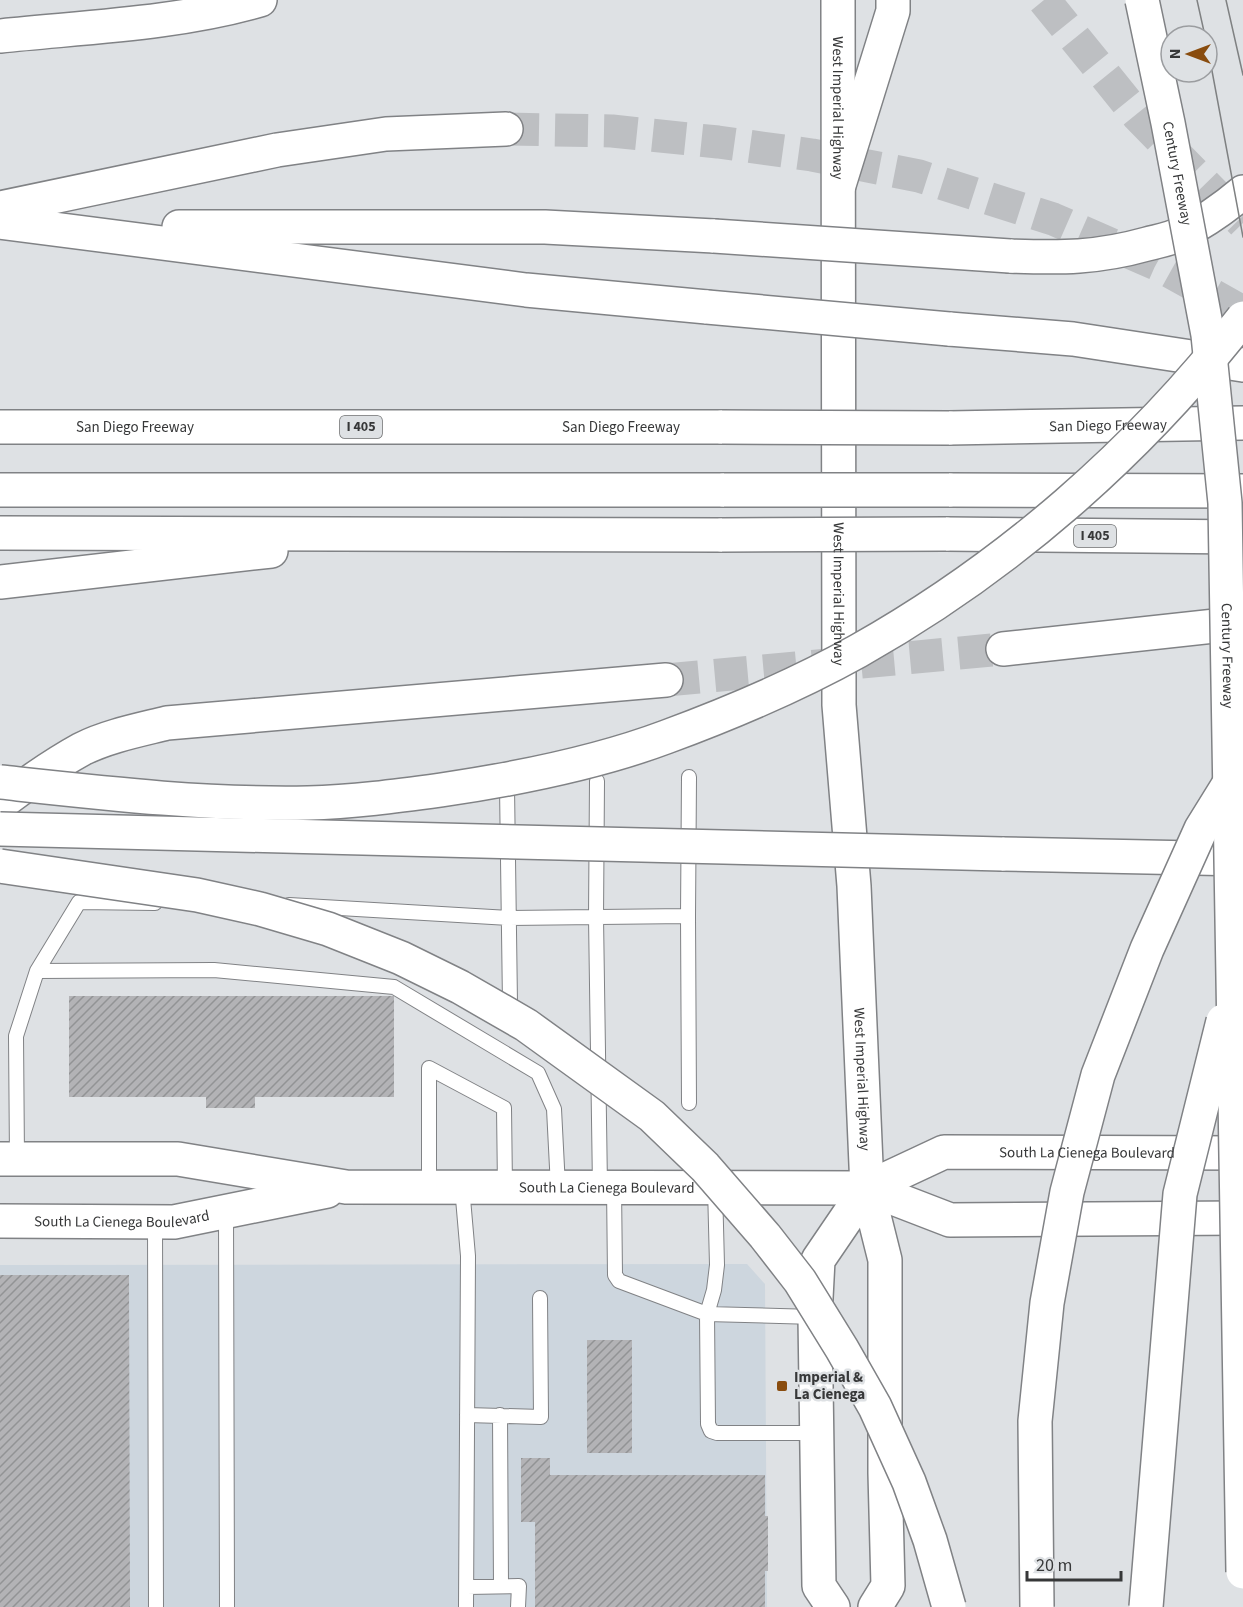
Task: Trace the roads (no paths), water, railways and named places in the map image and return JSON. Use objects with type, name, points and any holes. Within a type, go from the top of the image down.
[{"type":"main road","points":[[0,36],[180,17],[260,0]]},
{"type":"main road","name":"West Imperial Highway","points":[[838,0],[838,705],[854,886],[867,1188],[885,1260],[885,1473],[888,1586],[875,1607]]},
{"type":"main road","points":[[839,185],[893,11],[893,0]]},
{"type":"main road","name":"Century Freeway","points":[[1142,0],[1208,335],[1224,492],[1243,1572]]},
{"type":"main road","points":[[0,208],[277,150],[386,134],[506,129]]},
{"type":"main road","points":[[46,227],[544,227],[1071,258],[1119,252],[1180,235],[1215,215],[1243,192]]},
{"type":"main road","points":[[0,222],[526,290],[1073,339],[1243,365]]},
{"type":"main road","points":[[0,782],[183,800],[308,803],[364,800],[481,784],[534,774],[600,758],[664,738],[779,690],[856,652],[905,623],[986,569],[1111,466],[1196,375],[1243,318]]},
{"type":"main road","name":"San Diego Freeway","points":[[0,427],[949,428],[1243,423]]},
{"type":"main road","points":[[0,490],[1243,492]]},
{"type":"main road","name":"I 405","points":[[0,533],[946,534],[1243,537]]},
{"type":"main road","points":[[0,582],[431,533]]},
{"type":"main road","points":[[1004,649],[1243,623]]},
{"type":"main road","points":[[0,804],[39,775],[84,748],[124,734],[167,723],[666,680]]},
{"type":"main road","points":[[1037,1607],[1035,1421],[1047,1303],[1067,1192],[1098,1075],[1147,949],[1201,829],[1243,762]]},
{"type":"main road","points":[[0,829],[1243,859]]},
{"type":"main road","points":[[0,866],[196,896],[260,909],[328,929],[401,958],[460,987],[526,1025],[652,1116],[705,1167],[765,1236],[800,1281],[842,1350],[875,1407],[909,1482],[930,1540],[949,1607]]},
{"type":"main road","points":[[1146,1607],[1180,1194],[1234,979]]},
{"type":"main road","name":"South La Cienega Boulevard","points":[[867,1188],[944,1152],[1243,1153]]},
{"type":"main road","name":"South La Cienega Boulevard","points":[[8,1159],[178,1159],[346,1187],[867,1188],[950,1220],[1243,1218]]},
{"type":"main road","name":"South La Cienega Boulevard","points":[[0,1221],[174,1222],[346,1187]]},
{"type":"main road","points":[[833,1607],[819,1586],[815,1317],[818,1260],[867,1188]]},
{"type":"lane","points":[[689,777],[689,1103]]},
{"type":"lane","points":[[597,781],[596,917],[607,1187],[615,1275],[620,1281],[707,1314],[815,1317]]},
{"type":"lane","points":[[507,787],[510,1004]]},
{"type":"lane","points":[[8,1159],[16,1036],[37,971],[79,902],[323,906],[509,918],[688,916]]},
{"type":"lane","points":[[37,971],[214,970],[394,987],[538,1073],[554,1109],[558,1187]]},
{"type":"lane","points":[[429,1187],[429,1068],[504,1108],[505,1187]]},
{"type":"lane","points":[[462,1187],[468,1256],[466,1607]]},
{"type":"lane","points":[[715,1187],[717,1265],[714,1290],[707,1314],[708,1424],[711,1431],[717,1433],[816,1433]]},
{"type":"lane","points":[[226,1211],[227,1607]]},
{"type":"lane","points":[[155,1222],[156,1607]]},
{"type":"lane","points":[[466,1415],[541,1417],[540,1298]]},
{"type":"lane","points":[[500,1415],[501,1586]]},
{"type":"lane","points":[[466,1587],[519,1586],[518,1607]]},
{"type":"tunnel","points":[[1044,0],[1138,116],[1243,223]]},
{"type":"tunnel","points":[[506,129],[612,131],[718,142],[812,155],[919,176],[1053,219],[1156,264],[1243,312]]},
{"type":"tunnel","points":[[666,680],[1003,649]]},
{"type":"tram line","points":[[1197,0],[1202,24]]},
{"type":"tram line","points":[[1226,0],[1243,75]]},
{"type":"tram line","points":[[1214,84],[1243,237]]},
{"type":"place","name":"Imperial & La Cienega","points":[[782,1386]]}]
